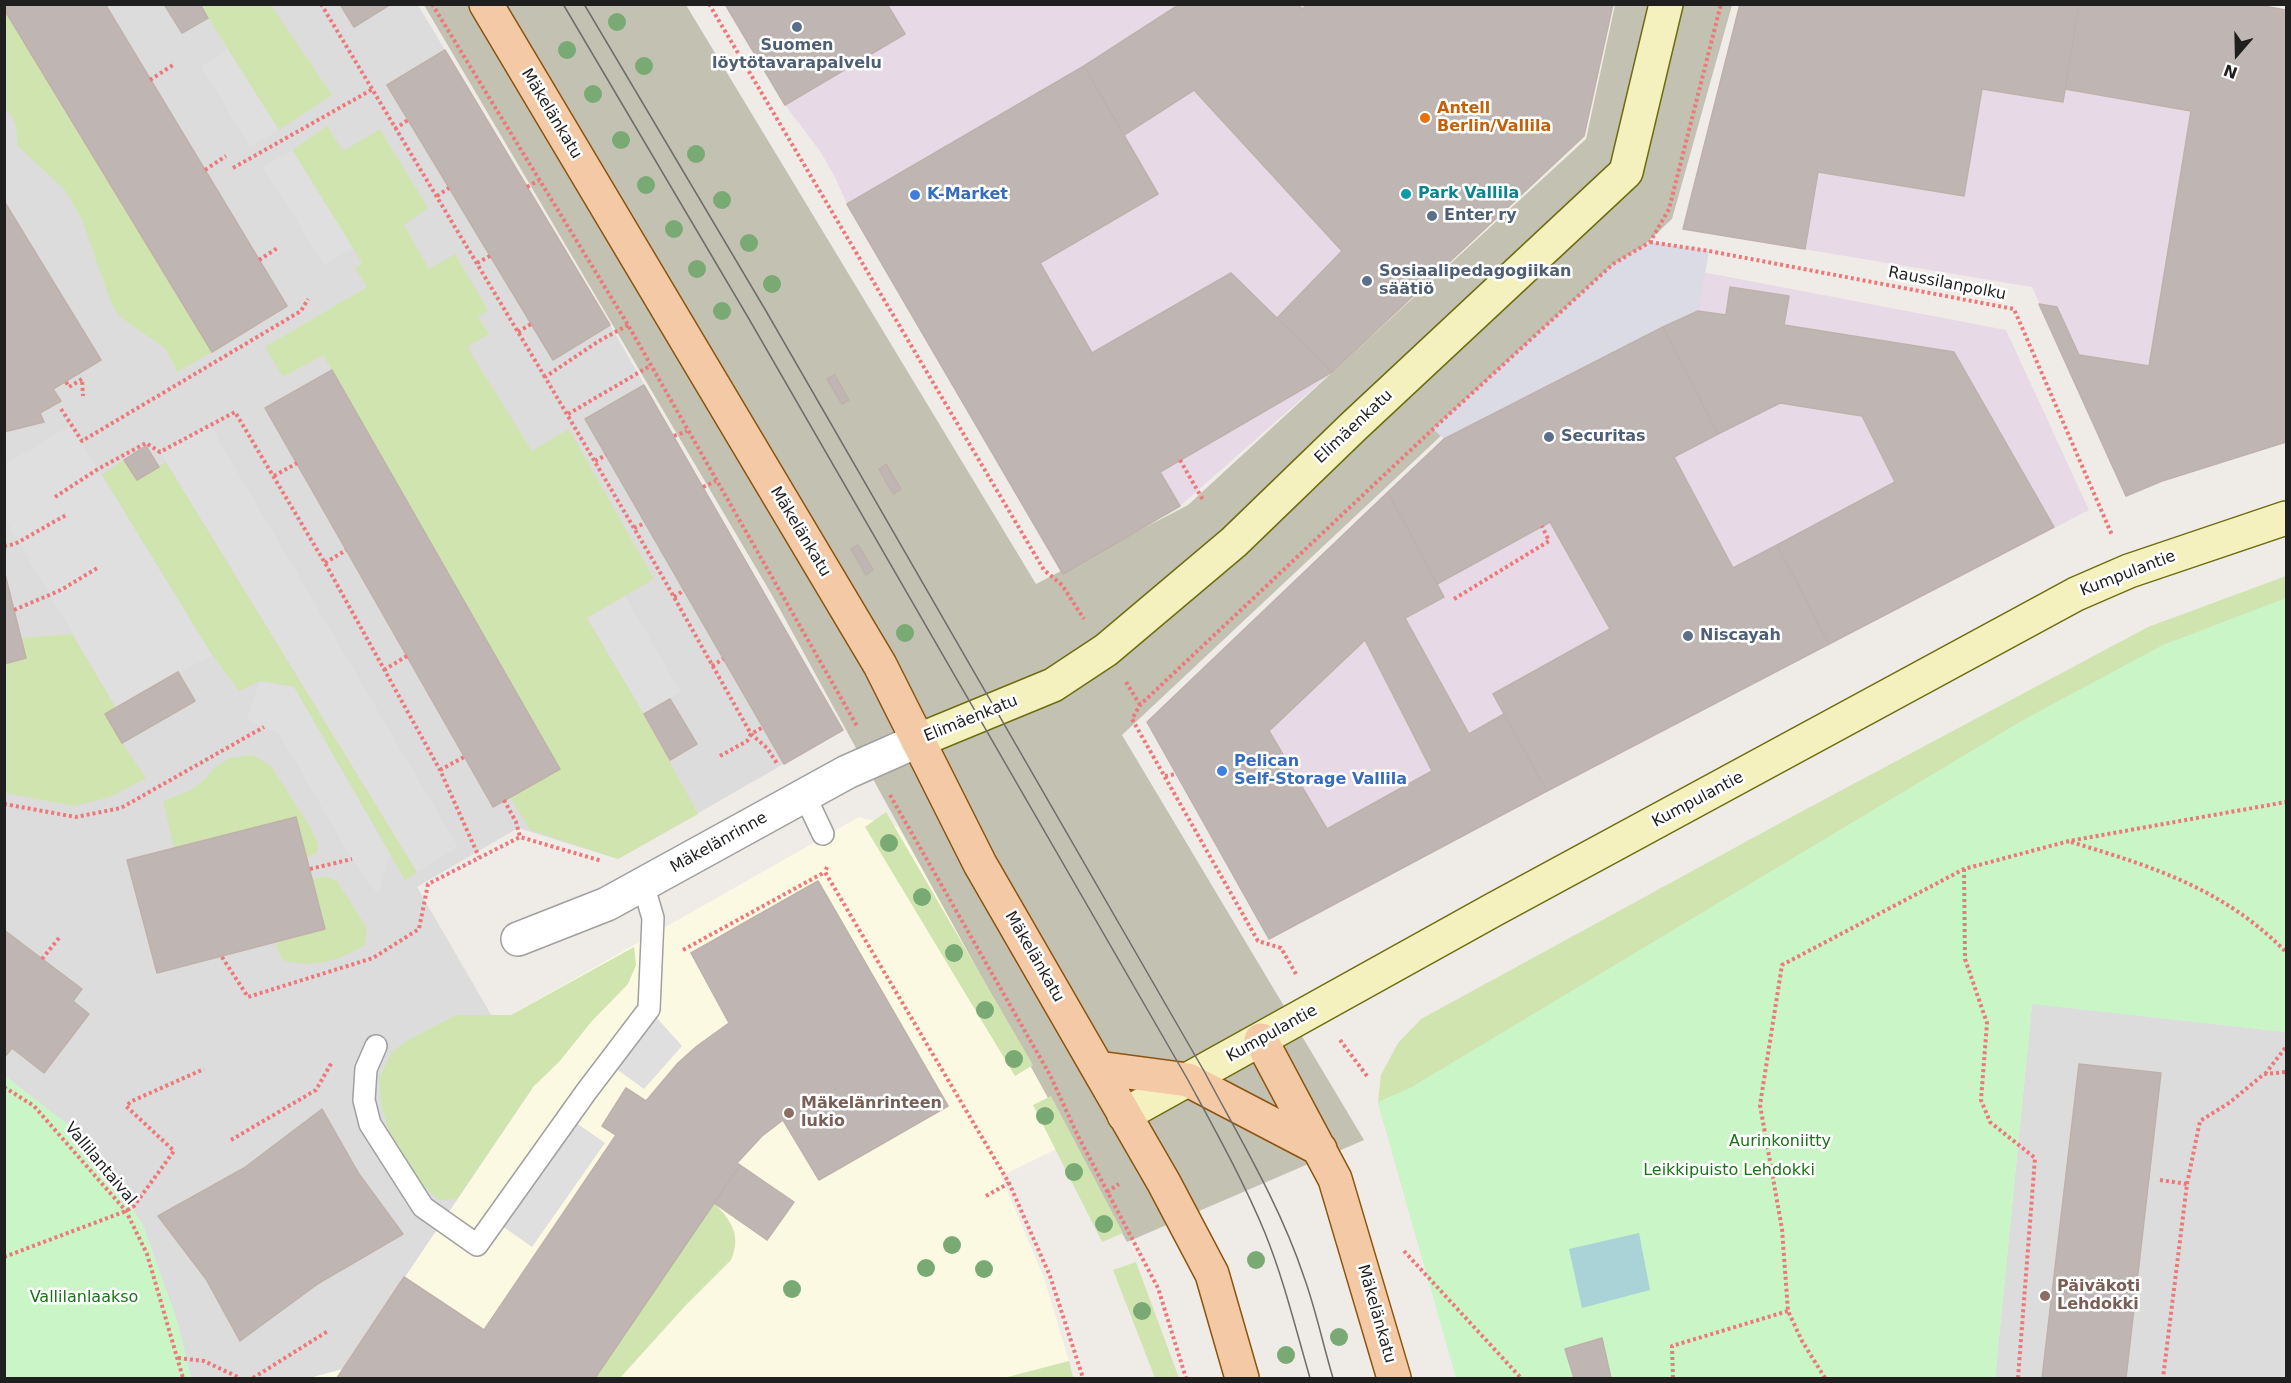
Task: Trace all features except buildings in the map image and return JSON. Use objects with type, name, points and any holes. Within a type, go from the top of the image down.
[{"type":"main road","name":"Mäkelänkatu","points":[[486,4],[880,665],[980,864],[1164,1182],[1212,1274],[1242,1378]]},
{"type":"main road","name":"Elimäenkatu","points":[[917,741],[1053,685],[1106,650],[1234,542],[1354,426],[1626,172],[1666,4]]},
{"type":"main road","name":"Kumpulantie","points":[[1124,1115],[1261,1041],[1493,910],[2076,594],[2129,571],[2286,518]]},
{"type":"main road","name":"Mäkelänkatu","points":[[1261,1041],[1335,1179],[1394,1378]]},
{"type":"main road","points":[[1098,1068],[1188,1080],[1320,1149]]},
{"type":"street","name":"Mäkelänrinne","points":[[518,939],[607,904],[873,760],[917,741]]},
{"type":"lane","points":[[805,796],[823,834]]},
{"type":"lane","points":[[376,1046],[366,1069],[364,1090],[370,1124],[423,1207],[477,1245],[586,1092],[650,1010],[653,918],[643,885]]},
{"type":"path","points":[[321,4],[568,414],[751,734],[767,748],[782,771]]},
{"type":"path","points":[[432,4],[628,325],[858,729],[890,793],[1050,1075],[1077,1134],[1158,1288],[1186,1378]]},
{"type":"path","points":[[709,4],[1044,570],[1062,585],[1106,650]]},
{"type":"path","points":[[1281,948],[1258,941],[1132,719],[1140,705],[1432,429],[1613,264],[1650,242],[1670,209],[1721,4]]},
{"type":"path","points":[[150,80],[173,65]]},
{"type":"path","points":[[233,168],[373,89]]},
{"type":"path","points":[[395,129],[408,120]]},
{"type":"path","points":[[205,170],[226,156]]},
{"type":"path","points":[[527,187],[539,180]]},
{"type":"path","points":[[437,196],[449,188]]},
{"type":"path","name":"Raussilanpolku","points":[[1650,242],[1709,251],[2014,309],[2104,520]]},
{"type":"path","points":[[258,260],[279,247]]},
{"type":"path","points":[[477,263],[490,256]]},
{"type":"path","points":[[61,410],[82,441],[301,311],[308,299]]},
{"type":"path","points":[[518,332],[531,324]]},
{"type":"path","points":[[545,377],[591,346],[628,325]]},
{"type":"path","points":[[568,414],[650,366]]},
{"type":"path","points":[[66,382],[69,387],[82,379],[83,396]]},
{"type":"path","points":[[55,497],[98,469],[146,443],[160,452],[235,412],[326,563],[440,770],[478,857]]},
{"type":"path","points":[[674,436],[687,431]]},
{"type":"path","points":[[595,461],[606,455]]},
{"type":"path","points":[[1180,460],[1203,500]]},
{"type":"path","points":[[274,477],[297,463]]},
{"type":"path","points":[[703,487],[716,482]]},
{"type":"path","points":[[4,546],[15,544],[66,515]]},
{"type":"path","points":[[634,528],[645,523]]},
{"type":"path","points":[[1454,599],[1549,541],[1542,526]]},
{"type":"path","points":[[326,563],[346,550]]},
{"type":"path","points":[[14,610],[61,590],[99,567]]},
{"type":"path","points":[[674,597],[684,590]]},
{"type":"path","points":[[384,670],[407,656]]},
{"type":"path","points":[[712,666],[723,659]]},
{"type":"path","points":[[4,804],[76,817],[121,808],[264,727]]},
{"type":"path","points":[[720,756],[747,741],[751,734],[763,727]]},
{"type":"path","points":[[440,770],[464,757]]},
{"type":"path","points":[[1165,776],[1176,774]]},
{"type":"path","points":[[504,800],[516,822],[520,837]]},
{"type":"path","points":[[1825,1378],[1802,1341],[1788,1311],[1782,1229],[1761,1106],[1782,965],[1964,869],[2069,841],[2286,802]]},
{"type":"path","points":[[222,957],[248,997],[373,958],[419,929],[428,884],[520,837],[608,862]]},
{"type":"path","points":[[2069,841],[2128,859],[2185,881],[2227,903],[2267,932],[2286,952]]},
{"type":"path","points":[[310,869],[352,859]]},
{"type":"path","points":[[652,967],[825,872],[828,863]]},
{"type":"path","points":[[1964,869],[1965,959],[1987,1023],[1980,1100],[1990,1122],[2035,1158],[2018,1378]]},
{"type":"path","points":[[825,872],[1009,1183],[1050,1276],[1083,1378]]},
{"type":"path","points":[[42,959],[59,938]]},
{"type":"path","points":[[2163,1378],[2187,1184],[2200,1121],[2229,1103],[2264,1074],[2286,1047]]},
{"type":"path","points":[[231,1140],[316,1090],[334,1058]]},
{"type":"path","points":[[4,1257],[134,1206],[174,1151],[126,1106],[132,1101],[204,1069]]},
{"type":"path","points":[[2264,1074],[2286,1072]]},
{"type":"path","name":"Vallilantaival","points":[[4,1087],[34,1106],[126,1211],[147,1254],[183,1378]]},
{"type":"path","points":[[2160,1180],[2187,1184]]},
{"type":"path","points":[[986,1196],[1009,1183]]},
{"type":"path","points":[[1404,1251],[1521,1378]]},
{"type":"path","points":[[1673,1378],[1672,1346],[1788,1311]]},
{"type":"path","points":[[253,1378],[328,1331]]},
{"type":"path","points":[[178,1358],[204,1361],[240,1378]]},
{"type":"shaded area","points":[[2252,4],[2286,10],[2286,442],[2162,481],[2126,496],[2032,287],[1683,229],[1740,5]]},
{"type":"shaded area","points":[[4,5],[418,5],[610,325],[843,730],[618,859],[518,828],[417,887],[533,1087],[343,1369],[310,1378],[191,1378],[177,1321],[144,1228],[95,1146],[5,1076]]},
{"type":"shaded area","points":[[424,5],[686,5],[1036,584],[1188,505],[1586,139],[1615,5],[1732,5],[1672,219],[1122,735],[1364,1140],[1127,1242],[772,595]]},
{"type":"shaded area","points":[[725,5],[1613,5],[1584,136],[1332,372],[1180,506],[1063,574],[847,204],[820,151],[785,105]]},
{"type":"shaded area","points":[[228,50],[279,130],[250,147],[201,66]]},
{"type":"shaded area","points":[[292,150],[353,248],[324,265],[263,167]]},
{"type":"shaded area","points":[[1650,242],[1709,251],[1698,311],[1444,439],[1433,429],[1613,264]]},
{"type":"shaded area","points":[[1629,258],[2006,330],[2089,510],[1547,791],[1269,939],[1147,722],[1444,439]]},
{"type":"shaded area","points":[[71,425],[212,655],[116,708],[5,519],[4,465]]},
{"type":"shaded area","points":[[210,425],[458,847],[417,872],[160,452]]},
{"type":"shaded area","points":[[625,596],[681,692],[644,714],[587,618]]},
{"type":"shaded area","points":[[260,681],[294,687],[390,854],[378,895],[352,859],[279,734],[247,719]]},
{"type":"shaded area","name":"Mäkelänrinteen lukio","points":[[859,817],[898,827],[1077,1139],[1001,1176],[1044,1278],[1069,1361],[1004,1378],[310,1378],[343,1369],[533,1088],[495,1024]]},
{"type":"shaded area","points":[[2032,1003],[2286,1032],[2286,1378],[1995,1378]]},
{"type":"shaded area","points":[[649,1009],[682,1046],[644,1089],[608,1063]]},
{"type":"shaded area","points":[[568,1117],[605,1143],[532,1247],[495,1221]]},
{"type":"green space","points":[[200,5],[271,5],[332,95],[279,130]]},
{"type":"green space","points":[[4,9],[212,352],[177,372],[166,349],[119,316],[111,303],[82,220],[65,190],[17,145],[14,121],[5,110]]},
{"type":"green space","points":[[327,126],[343,151],[380,129],[428,208],[404,225],[429,269],[455,254],[488,310],[478,317],[489,334],[467,347],[532,451],[569,429],[654,579],[587,618],[644,714],[698,814],[618,859],[530,830],[510,797],[559,769],[323,355],[283,377],[265,347],[367,287],[355,268],[362,263],[292,150]]},
{"type":"green space","points":[[124,460],[137,480],[166,462],[417,872],[405,880],[294,687],[260,681],[239,691],[212,655],[102,475]]},
{"type":"green space","points":[[2286,576],[2286,795],[1421,1254],[1378,1102],[1381,1075],[1398,1043],[1421,1019],[1782,822],[2148,627]]},
{"type":"green space","name":"Aurinkoniitty","points":[[2286,598],[2286,1032],[2032,1004],[1995,1378],[1456,1378],[1378,1102],[1410,1088],[2023,720],[2163,645]]},
{"type":"green space","points":[[72,634],[116,708],[105,715],[146,778],[110,797],[74,806],[5,793],[4,664],[26,658],[21,638]]},
{"type":"green space","points":[[253,755],[271,766],[311,828],[319,845],[317,852],[307,858],[174,848],[163,801],[191,790],[214,768],[230,758]]},
{"type":"green space","points":[[886,812],[1033,1065],[1015,1076],[865,827]]},
{"type":"green space","points":[[325,876],[337,881],[367,928],[365,945],[325,962],[304,964],[282,960],[275,943],[325,929],[312,879]]},
{"type":"green space","points":[[634,947],[636,965],[628,984],[592,1021],[559,1062],[533,1087],[457,1199],[439,1200],[417,1181],[391,1139],[381,1104],[379,1078],[391,1053],[405,1042],[456,1015],[511,1015]]},
{"type":"green space","name":"Vallilanlaakso","points":[[5,1076],[94,1145],[144,1228],[177,1321],[191,1378],[5,1378]]},
{"type":"green space","points":[[1051,1096],[1123,1233],[1102,1242],[1033,1105]]},
{"type":"green space","points":[[714,1203],[733,1229],[735,1243],[731,1260],[686,1305],[620,1378],[595,1378]]},
{"type":"green space","points":[[1136,1262],[1179,1378],[1155,1378],[1113,1270]]},
{"type":"green space","points":[[1069,1361],[1073,1377],[1004,1378]]},
{"type":"water","points":[[1639,1233],[1650,1290],[1582,1308],[1569,1249]]},
{"type":"tram line","points":[[563,4],[749,319],[1188,1080],[1238,1174],[1265,1233],[1284,1287],[1310,1378]]},
{"type":"tram line","points":[[584,4],[766,311],[1204,1071],[1258,1172],[1294,1250],[1316,1315],[1333,1378]]},
{"type":"place","name":"Suomen löytötavarapalvelu","points":[[797,27]]},
{"type":"place","name":"Antell Berlin/Vallila","points":[[1425,118]]},
{"type":"place","name":"Park Vallila","points":[[1406,194]]},
{"type":"place","name":"K-Market","points":[[915,195]]},
{"type":"place","name":"Enter ry","points":[[1432,216]]},
{"type":"place","name":"Sosiaalipedagogiikan säätiö","points":[[1367,281]]},
{"type":"place","name":"Securitas","points":[[1549,437]]},
{"type":"place","name":"Niscayah","points":[[1688,636]]},
{"type":"place","name":"Pelican Self-Storage Vallila","points":[[1222,771]]},
{"type":"place","name":"Mäkelänrinteen lukio","points":[[789,1113]]},
{"type":"place","name":"Päiväkoti Lehdokki","points":[[2045,1296]]},
{"type":"park label","name":"Leikkipuisto Lehdokki","points":[[1729,1171]]}]
